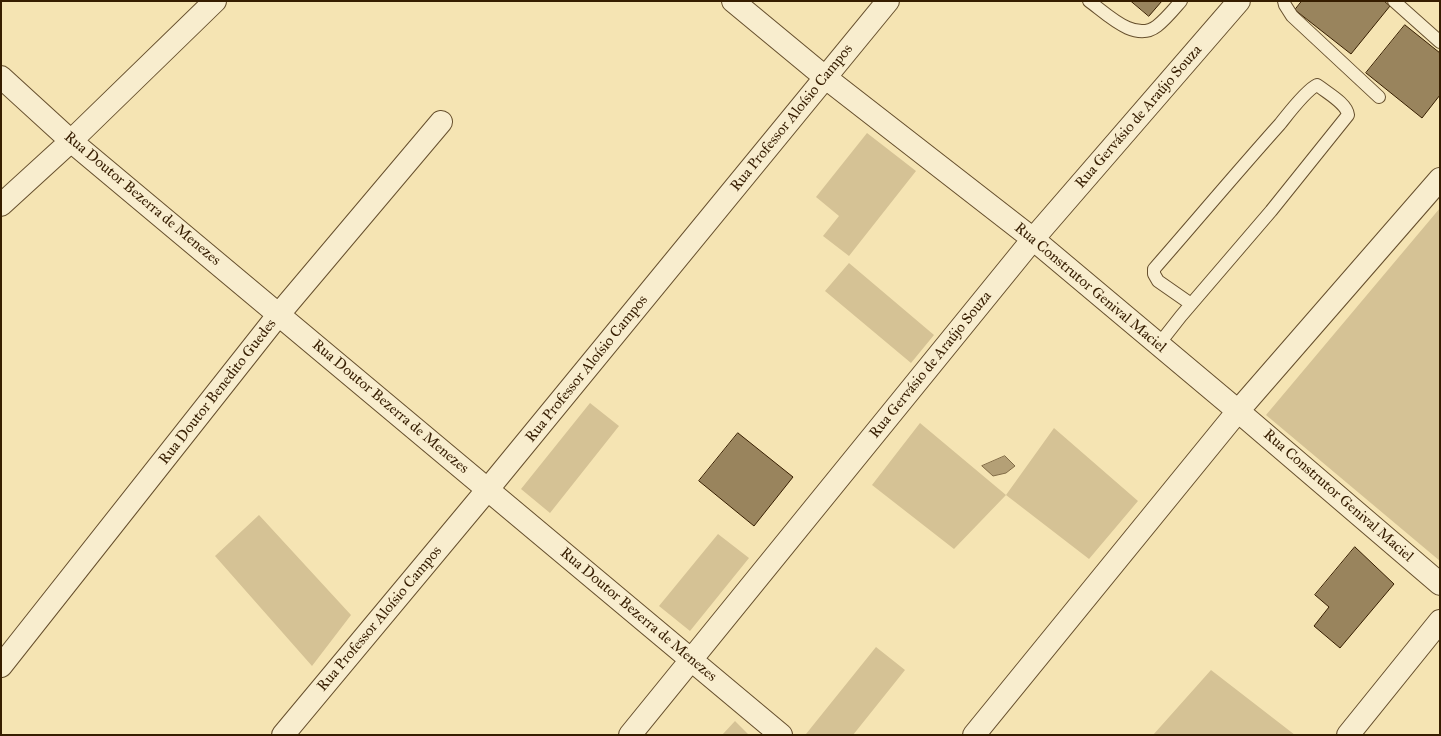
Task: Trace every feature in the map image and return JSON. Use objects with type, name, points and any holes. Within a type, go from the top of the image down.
[{"type":"street","points":[[1,205],[71,141],[215,1]]},
{"type":"street","name":"Rua Construtor Genival Maciel","points":[[733,1],[826,78],[1033,239],[1159,344],[1440,584]]},
{"type":"street","name":"Rua Professor Aloísio Campos","points":[[284,735],[488,490],[888,1]]},
{"type":"street","name":"Rua Gervásio de Araújo Souza","points":[[630,735],[1033,239],[1239,1]]},
{"type":"street","name":"Rua Doutor Bezerra de Menezes","points":[[1,77],[71,141],[781,735]]},
{"type":"street","name":"Rua Doutor Benedito Guedes","points":[[1,666],[279,314],[441,122]]},
{"type":"street","points":[[974,735],[1238,411],[1440,179]]},
{"type":"street","points":[[1348,735],[1440,621]]},
{"type":"lane","points":[[1089,1],[1127,29],[1140,32],[1156,27],[1181,1]]},
{"type":"lane","points":[[1284,1],[1292,16],[1379,97]]},
{"type":"lane","points":[[1394,1],[1440,42]]},
{"type":"lane","points":[[1159,344],[1191,304],[1271,211],[1348,115],[1343,106],[1320,86],[1317,85],[1313,87],[1154,269],[1154,274],[1158,281],[1191,304]]},
{"type":"shaded area","points":[[867,133],[916,171],[849,256],[823,236],[839,216],[816,197]]},
{"type":"shaded area","points":[[1440,208],[1440,561],[1266,415]]},
{"type":"shaded area","points":[[849,263],[934,335],[911,363],[825,291]]},
{"type":"shaded area","points":[[590,403],[619,426],[550,513],[521,489]]},
{"type":"shaded area","points":[[920,423],[1006,495],[954,549],[872,485]]},
{"type":"shaded area","points":[[1054,428],[1138,501],[1089,559],[1006,495]]},
{"type":"shaded area","points":[[1005,456],[1015,466],[1006,473],[993,476],[982,466]]},
{"type":"shaded area","points":[[259,515],[351,615],[312,666],[215,556]]},
{"type":"shaded area","points":[[718,534],[749,558],[690,631],[659,606]]},
{"type":"shaded area","points":[[876,647],[905,670],[853,735],[806,734]]},
{"type":"shaded area","points":[[1211,670],[1295,735],[1153,735]]},
{"type":"shaded area","points":[[735,721],[749,735],[722,735]]},
{"type":"building","points":[[1131,1],[1162,1],[1149,16]]},
{"type":"building","points":[[1302,1],[1384,1],[1390,6],[1351,54],[1295,10]]},
{"type":"building","points":[[1405,25],[1440,53],[1440,95],[1422,118],[1366,73]]},
{"type":"building","points":[[738,433],[793,477],[754,526],[699,481]]},
{"type":"building","points":[[1355,547],[1394,584],[1340,648],[1314,626],[1329,607],[1315,595]]}]
